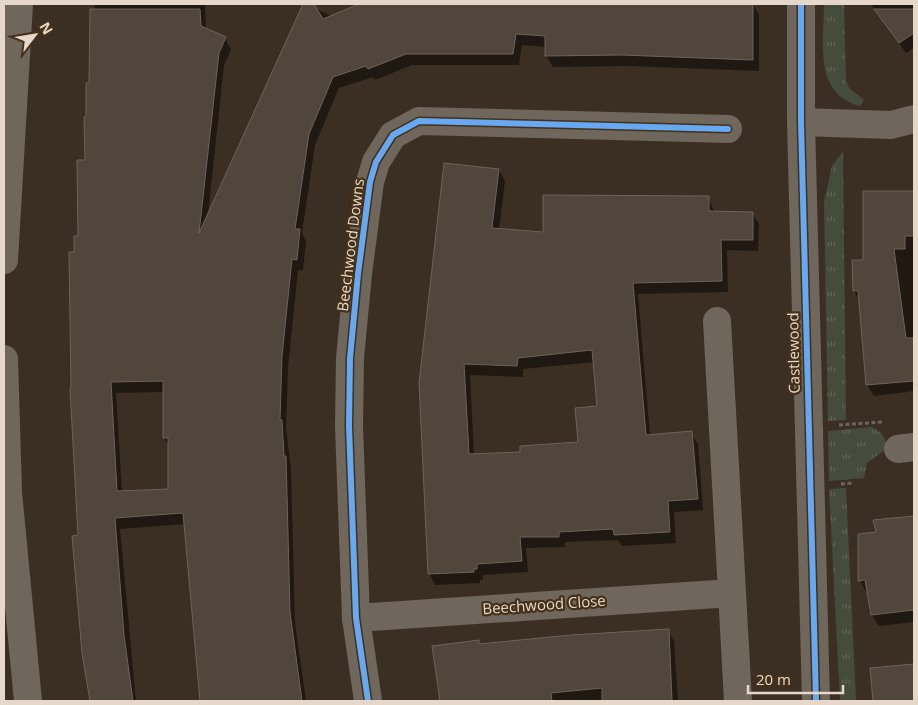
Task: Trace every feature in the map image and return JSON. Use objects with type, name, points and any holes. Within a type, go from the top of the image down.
[{"type":"street","points":[[4,260],[19,4]]},
{"type":"street","name":"Castlewood","points":[[800,4],[808,427],[816,701]]},
{"type":"street","points":[[801,122],[891,125],[914,119]]},
{"type":"street","name":"Beechwood Downs","points":[[368,701],[356,618],[348,426],[350,358],[358,274],[370,182],[376,162],[393,135],[405,126],[419,121],[728,129]]},
{"type":"street","points":[[717,321],[738,701]]},
{"type":"street","points":[[4,359],[8,492],[28,701]]},
{"type":"street","name":"Beechwood Close","points":[[356,618],[732,593]]},
{"type":"path","points":[[808,427],[883,422]]},
{"type":"green space","points":[[824,4],[844,4],[846,82],[850,89],[864,100],[860,106],[845,100],[835,90],[828,78],[824,65],[823,50]]},
{"type":"green space","points":[[843,151],[846,420],[828,421],[824,202],[832,166]]},
{"type":"green space","points":[[872,427],[881,433],[889,447],[867,463],[864,478],[829,481],[828,431]]},
{"type":"green space","points":[[846,488],[856,701],[840,701],[829,489]]},
{"type":"building","points":[[303,4],[314,4],[323,19],[359,4],[753,4],[753,60],[622,55],[545,56],[545,36],[516,34],[513,54],[406,54],[368,69],[366,66],[333,77],[309,134],[295,229],[300,229],[297,260],[292,259],[282,356],[280,420],[282,420],[284,456],[286,456],[290,612],[302,701],[200,701],[183,513],[115,518],[124,635],[133,701],[90,701],[82,653],[72,536],[78,535],[70,389],[69,252],[74,252],[74,236],[78,236],[77,160],[85,160],[84,117],[86,117],[86,83],[89,83],[90,9],[200,9],[201,26],[226,37],[219,53],[199,233]],"holes":[[[163,381],[163,438],[168,438],[168,489],[117,491],[111,382]]]},
{"type":"building","points":[[874,9],[914,9],[914,33],[899,43]]},
{"type":"building","points":[[444,163],[499,169],[492,228],[543,232],[543,195],[709,196],[709,211],[753,212],[753,240],[721,240],[722,281],[633,283],[646,435],[692,431],[698,499],[668,501],[670,532],[614,535],[613,529],[559,532],[559,537],[520,537],[522,561],[477,564],[477,569],[474,569],[474,572],[428,574],[419,383]],"holes":[[[592,350],[597,406],[575,408],[578,442],[520,446],[520,452],[469,454],[464,364],[517,366],[518,358]]]},
{"type":"building","points":[[863,191],[914,191],[914,236],[905,236],[905,249],[894,249],[906,338],[914,338],[914,381],[866,385],[858,291],[853,291],[852,260],[863,260]]},
{"type":"building","points":[[914,516],[914,610],[871,615],[865,580],[858,581],[858,534],[876,532],[873,520]]},
{"type":"building","points":[[669,629],[672,701],[602,701],[602,688],[551,693],[552,701],[440,701],[432,646],[479,640],[479,644],[571,635]]},
{"type":"building","points":[[914,664],[914,701],[873,701],[870,668]]},
{"type":"cycle path","points":[[801,4],[801,122],[816,701]]},
{"type":"cycle path","points":[[368,701],[356,618],[349,426],[350,358],[358,274],[370,182],[376,162],[393,135],[419,121],[728,129]]}]
